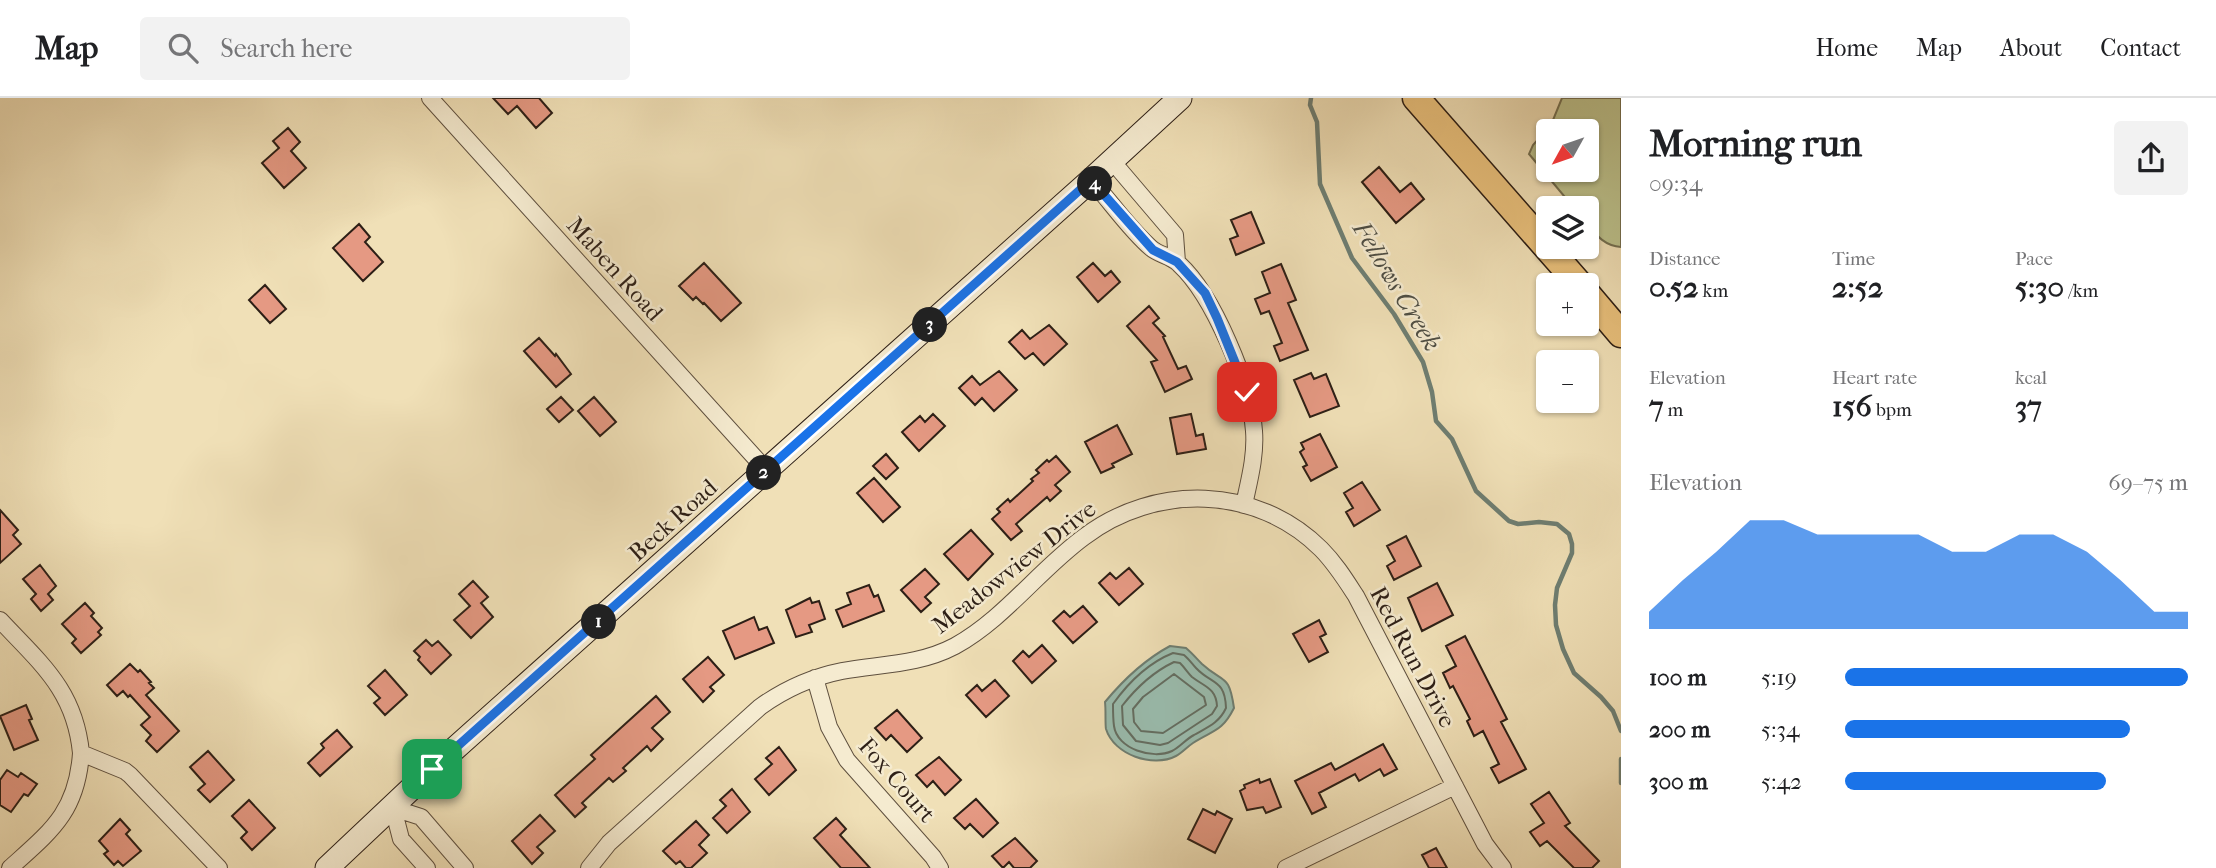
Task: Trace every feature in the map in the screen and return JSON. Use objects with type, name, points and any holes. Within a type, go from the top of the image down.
[{"type":"main road","name":"Beck Road","points":[[327,868],[432,769],[1112,162],[1180,98]]},
{"type":"main road","points":[[1416,98],[1569,273]]},
{"type":"main road","points":[[1599,308],[1621,334]]},
{"type":"street","name":"Maben Road","points":[[430,98],[767,471]]},
{"type":"street","points":[[1112,162],[1175,235],[1177,262]]},
{"type":"street","points":[[1091,180],[1153,250],[1177,262],[1205,293],[1217,318],[1247,392],[1252,414],[1254,444],[1244,505]]},
{"type":"street","name":"Meadowview Drive","points":[[589,868],[609,843],[760,707],[789,689],[842,671],[914,662],[954,646],[993,617],[1083,537],[1130,509],[1155,502],[1187,498],[1244,505]]},
{"type":"street","name":"Red Run Drive","points":[[1244,505],[1272,515],[1296,529],[1323,551],[1341,572],[1485,844],[1503,868]]},
{"type":"street","points":[[0,620],[55,680],[68,699],[77,726],[81,753],[77,786],[70,803],[46,835],[10,868]]},
{"type":"street","name":"Fox Court","points":[[815,678],[829,727],[847,760],[940,868]]},
{"type":"street","points":[[81,753],[125,771],[178,822],[219,868]]},
{"type":"street","points":[[1286,868],[1455,786]]},
{"type":"street","points":[[393,808],[401,839],[427,868]]},
{"type":"street","points":[[393,808],[421,817],[465,868]]},
{"type":"green space","points":[[1562,98],[1621,98],[1621,247],[1610,245],[1599,237],[1599,196],[1564,196],[1552,182],[1600,182],[1600,119],[1553,119]]},
{"type":"green space","points":[[1536,142],[1536,162],[1529,154]]},
{"type":"water","points":[[1170,646],[1186,648],[1224,680],[1230,689],[1234,708],[1221,726],[1178,755],[1167,759],[1146,760],[1126,752],[1110,738],[1106,729],[1105,702],[1135,671]]},
{"type":"building","points":[[493,98],[539,98],[552,113],[536,128],[517,106],[508,114]]},
{"type":"building","points":[[288,128],[300,142],[291,151],[306,168],[284,188],[262,163],[279,148],[273,141]]},
{"type":"building","points":[[1379,167],[1400,192],[1411,183],[1424,199],[1396,223],[1362,182]]},
{"type":"building","points":[[1251,212],[1264,243],[1236,255],[1230,239],[1238,236],[1231,220]]},
{"type":"building","points":[[359,224],[370,237],[365,242],[383,262],[363,281],[333,248]]},
{"type":"building","points":[[704,263],[741,303],[721,321],[704,303],[696,297],[693,300],[679,286]]},
{"type":"building","points":[[1093,263],[1105,276],[1111,271],[1120,282],[1098,302],[1077,277]]},
{"type":"building","points":[[1281,264],[1296,300],[1288,303],[1308,350],[1280,361],[1274,346],[1282,343],[1269,311],[1261,314],[1255,299],[1270,293],[1262,272]]},
{"type":"building","points":[[265,285],[286,309],[270,323],[249,300]]},
{"type":"building","points":[[1149,306],[1159,318],[1153,323],[1165,336],[1163,337],[1178,369],[1186,366],[1192,379],[1165,392],[1151,362],[1157,360],[1127,326]]},
{"type":"building","points":[[1049,325],[1067,344],[1044,365],[1033,353],[1025,359],[1009,342],[1022,330],[1030,339]]},
{"type":"building","points":[[539,338],[571,374],[556,387],[524,351]]},
{"type":"building","points":[[999,371],[1017,390],[994,411],[982,398],[975,405],[959,388],[972,376],[980,385]]},
{"type":"building","points":[[1311,373],[1314,379],[1326,374],[1339,406],[1310,417],[1294,380]]},
{"type":"building","points":[[561,397],[573,410],[559,422],[547,409]]},
{"type":"building","points":[[594,397],[616,422],[600,436],[578,411]]},
{"type":"building","points":[[933,414],[945,426],[919,451],[902,432],[920,416],[925,422]]},
{"type":"building","points":[[1191,414],[1196,436],[1203,434],[1206,449],[1177,454],[1170,418]]},
{"type":"building","points":[[1117,425],[1132,454],[1101,473],[1085,442]]},
{"type":"building","points":[[1320,434],[1337,467],[1311,481],[1303,467],[1307,465],[1300,452],[1304,449],[1301,443]]},
{"type":"building","points":[[886,454],[898,468],[886,479],[873,466]]},
{"type":"building","points":[[1056,456],[1070,472],[1055,485],[1061,491],[1050,501],[1047,497],[1016,524],[1022,531],[1011,540],[992,519],[1000,512],[997,509],[1008,499],[1010,502],[1033,481],[1031,479],[1039,473],[1036,470]]},
{"type":"building","points":[[874,478],[900,507],[883,522],[857,493]]},
{"type":"building","points":[[1362,482],[1380,510],[1354,526],[1346,512],[1353,508],[1344,493]]},
{"type":"building","points":[[0,510],[18,530],[13,535],[21,544],[0,563]]},
{"type":"building","points":[[971,530],[993,554],[968,580],[944,554]]},
{"type":"building","points":[[1406,536],[1421,566],[1394,580],[1387,566],[1395,561],[1387,546]]},
{"type":"building","points":[[40,565],[56,586],[48,594],[53,600],[41,611],[31,599],[36,594],[23,579]]},
{"type":"building","points":[[1129,568],[1143,584],[1119,605],[1099,583],[1110,573],[1116,579]]},
{"type":"building","points":[[925,569],[939,584],[925,597],[931,603],[921,612],[901,590]]},
{"type":"building","points":[[473,581],[488,597],[481,603],[493,617],[471,638],[454,620],[470,606],[459,594]]},
{"type":"building","points":[[1437,583],[1453,615],[1422,631],[1408,598]]},
{"type":"building","points":[[869,585],[874,597],[878,595],[884,611],[843,627],[836,610],[851,604],[847,593]]},
{"type":"building","points":[[810,598],[812,603],[819,601],[825,619],[809,625],[812,632],[796,637],[786,610]]},
{"type":"building","points":[[85,603],[94,613],[91,616],[102,628],[98,632],[101,635],[81,653],[72,643],[76,639],[62,624]]},
{"type":"building","points":[[1083,606],[1097,622],[1073,643],[1053,621],[1064,611],[1070,617]]},
{"type":"building","points":[[754,617],[759,630],[767,627],[774,643],[735,659],[723,631]]},
{"type":"building","points":[[1319,620],[1326,634],[1320,637],[1328,652],[1309,662],[1293,634]]},
{"type":"building","points":[[1465,636],[1507,719],[1501,722],[1526,769],[1499,783],[1491,768],[1499,764],[1483,731],[1474,736],[1467,721],[1470,719],[1443,673],[1456,666],[1446,646]]},
{"type":"building","points":[[426,640],[432,646],[438,641],[451,655],[431,674],[418,660],[420,657],[414,651]]},
{"type":"building","points":[[1042,645],[1056,661],[1032,683],[1013,661],[1023,651],[1029,657]]},
{"type":"building","points":[[708,657],[724,675],[710,687],[714,691],[703,702],[683,679]]},
{"type":"building","points":[[130,664],[151,682],[149,683],[154,688],[146,695],[179,731],[157,752],[146,741],[151,735],[141,725],[150,717],[130,695],[128,697],[123,691],[117,696],[107,685]]},
{"type":"building","points":[[385,670],[407,695],[385,715],[374,703],[380,698],[368,686]]},
{"type":"building","points":[[995,680],[1009,696],[986,717],[966,695],[977,685],[982,691]]},
{"type":"building","points":[[656,696],[670,712],[652,728],[663,739],[651,751],[647,746],[623,768],[626,771],[613,782],[609,778],[582,803],[586,807],[575,817],[555,795],[595,759],[591,755]]},
{"type":"building","points":[[26,705],[38,740],[14,750],[0,716]]},
{"type":"building","points":[[897,710],[922,738],[907,752],[891,735],[886,740],[875,728]]},
{"type":"building","points":[[337,730],[352,747],[320,776],[308,763],[324,748],[321,744]]},
{"type":"building","points":[[1383,744],[1397,769],[1384,776],[1380,769],[1359,781],[1355,774],[1319,793],[1326,807],[1312,814],[1295,781],[1331,763],[1335,770]]},
{"type":"building","points":[[779,747],[796,770],[769,795],[755,779],[772,764],[766,758]]},
{"type":"building","points":[[208,751],[234,780],[210,802],[198,790],[205,784],[190,767]]},
{"type":"building","points":[[939,757],[961,780],[945,795],[933,781],[927,787],[916,775]]},
{"type":"building","points":[[7,770],[18,777],[21,773],[37,784],[28,796],[24,794],[11,812],[0,805],[0,780]]},
{"type":"building","points":[[1259,779],[1260,783],[1270,779],[1281,807],[1266,813],[1263,807],[1247,810],[1240,791],[1245,788],[1244,785]]},
{"type":"building","points":[[732,789],[750,812],[727,833],[713,818],[726,806],[720,800]]},
{"type":"building","points":[[1549,792],[1570,823],[1565,826],[1599,861],[1592,868],[1574,868],[1547,841],[1540,846],[1530,832],[1544,823],[1531,804]]},
{"type":"building","points":[[976,799],[998,823],[983,837],[970,824],[965,829],[954,818]]},
{"type":"building","points":[[249,800],[275,828],[252,850],[241,838],[247,832],[232,816]]},
{"type":"building","points":[[1203,809],[1215,815],[1217,811],[1232,819],[1215,853],[1188,839]]},
{"type":"building","points":[[540,815],[555,831],[537,847],[543,853],[532,864],[512,841]]},
{"type":"building","points":[[836,818],[846,829],[840,835],[870,868],[841,868],[814,838]]},
{"type":"building","points":[[120,819],[130,830],[126,834],[141,851],[123,866],[118,861],[114,865],[104,854],[108,851],[99,841]]},
{"type":"building","points":[[696,821],[709,835],[699,845],[707,853],[691,868],[686,868],[680,861],[676,864],[663,851]]},
{"type":"building","points":[[1015,838],[1037,861],[1030,868],[1014,868],[1009,862],[1003,868],[992,856]]},
{"type":"building","points":[[1436,848],[1447,868],[1429,868],[1422,855]]},
{"type":"waterway","name":"Fellows Creek","points":[[1311,98],[1310,105],[1317,122],[1320,184],[1352,258],[1394,314],[1423,362],[1432,392],[1436,421],[1452,439],[1476,491],[1509,521],[1518,524],[1557,524],[1569,534],[1572,553],[1557,588],[1556,625],[1574,673],[1613,711],[1621,731]]},
{"type":"waterway","name":"Fellows Creek","points":[[1621,759],[1621,783]]},
{"type":"route","points":[[432,769],[1091,180],[1153,250],[1177,262],[1205,293],[1247,392]]}]
